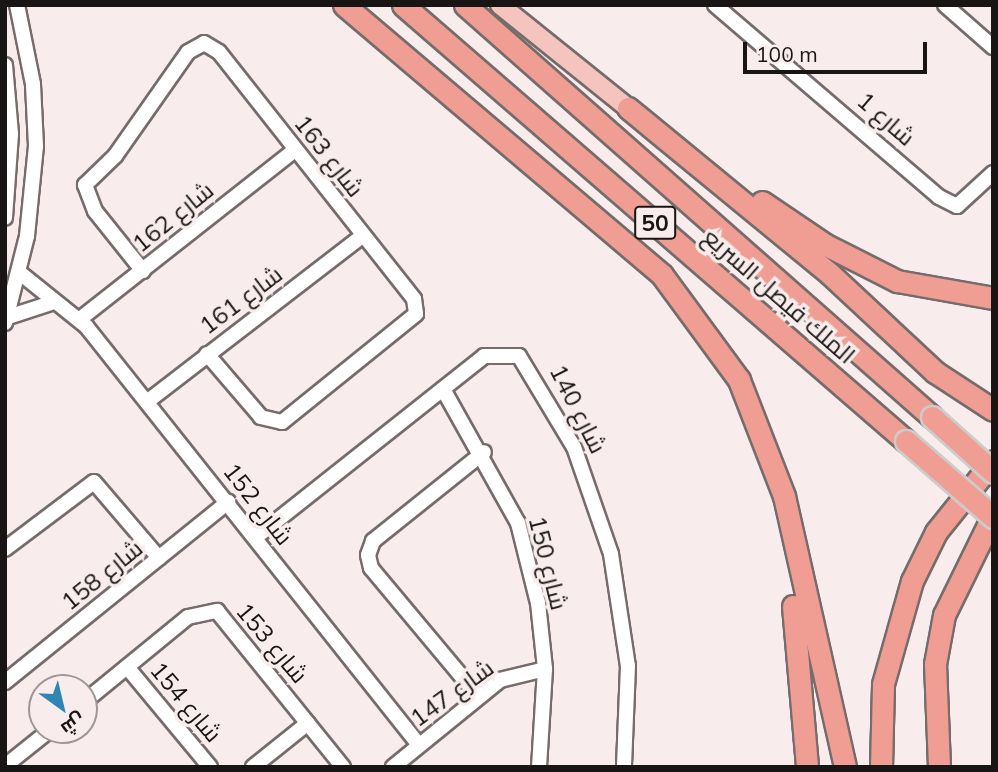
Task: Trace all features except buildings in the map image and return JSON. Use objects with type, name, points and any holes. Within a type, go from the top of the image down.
[{"type":"highway","points":[[344,5],[563,186],[678,293],[739,380],[784,496],[845,767]]},
{"type":"highway","name":"الملك فيصل السريع","points":[[403,5],[993,516]]},
{"type":"highway","name":"الملك فيصل السريع","points":[[465,5],[993,472]]},
{"type":"highway","points":[[628,108],[824,244],[870,269],[897,282],[993,298]]},
{"type":"highway","points":[[628,108],[831,274],[935,372],[985,405]]},
{"type":"highway","points":[[881,767],[883,684],[912,581],[936,533],[993,461]]},
{"type":"highway","points":[[784,496],[807,767]]},
{"type":"highway","points":[[939,767],[935,664],[944,615],[993,516]]},
{"type":"main road","points":[[500,5],[628,108]]},
{"type":"main road","points":[[508,5],[521,23]]},
{"type":"street","points":[[6,320],[20,273],[36,146],[33,84],[17,5]]},
{"type":"street","name":"شارع 1","points":[[715,5],[939,197],[957,206],[993,173]]},
{"type":"street","points":[[945,5],[993,47]]},
{"type":"street","name":"شارع 163","points":[[143,271],[95,211],[85,185],[115,156],[188,52],[204,43],[219,52],[414,299],[416,314],[282,422],[261,417],[207,354]]},
{"type":"street","points":[[5,65],[11,134],[5,218]]},
{"type":"street","name":"شارع 162","points":[[79,320],[295,150]]},
{"type":"street","name":"شارع 161","points":[[148,401],[362,236]]},
{"type":"street","name":"شارع 152","points":[[20,273],[51,303],[79,320],[148,401],[419,746]]},
{"type":"street","points":[[6,320],[51,303]]},
{"type":"street","name":"شارع 140","points":[[256,537],[484,356],[512,353],[530,366],[570,438],[604,526],[622,609],[628,694],[624,767]]},
{"type":"street","name":"شارع 150","points":[[443,389],[484,452],[518,523],[538,603],[545,669],[539,767]]},
{"type":"street","points":[[478,696],[371,568],[368,555],[373,541],[484,452]]},
{"type":"street","points":[[5,549],[94,482],[159,558]]},
{"type":"street","name":"شارع 158","points":[[5,682],[228,502]]},
{"type":"street","name":"شارع 153","points":[[98,691],[188,617],[217,611],[343,767]]},
{"type":"street","name":"شارع 154","points":[[127,667],[210,767]]},
{"type":"street","name":"شارع 147","points":[[393,767],[500,680],[545,669]]},
{"type":"street","points":[[253,767],[308,723]]},
{"type":"street","points":[[5,766],[32,744]]}]
